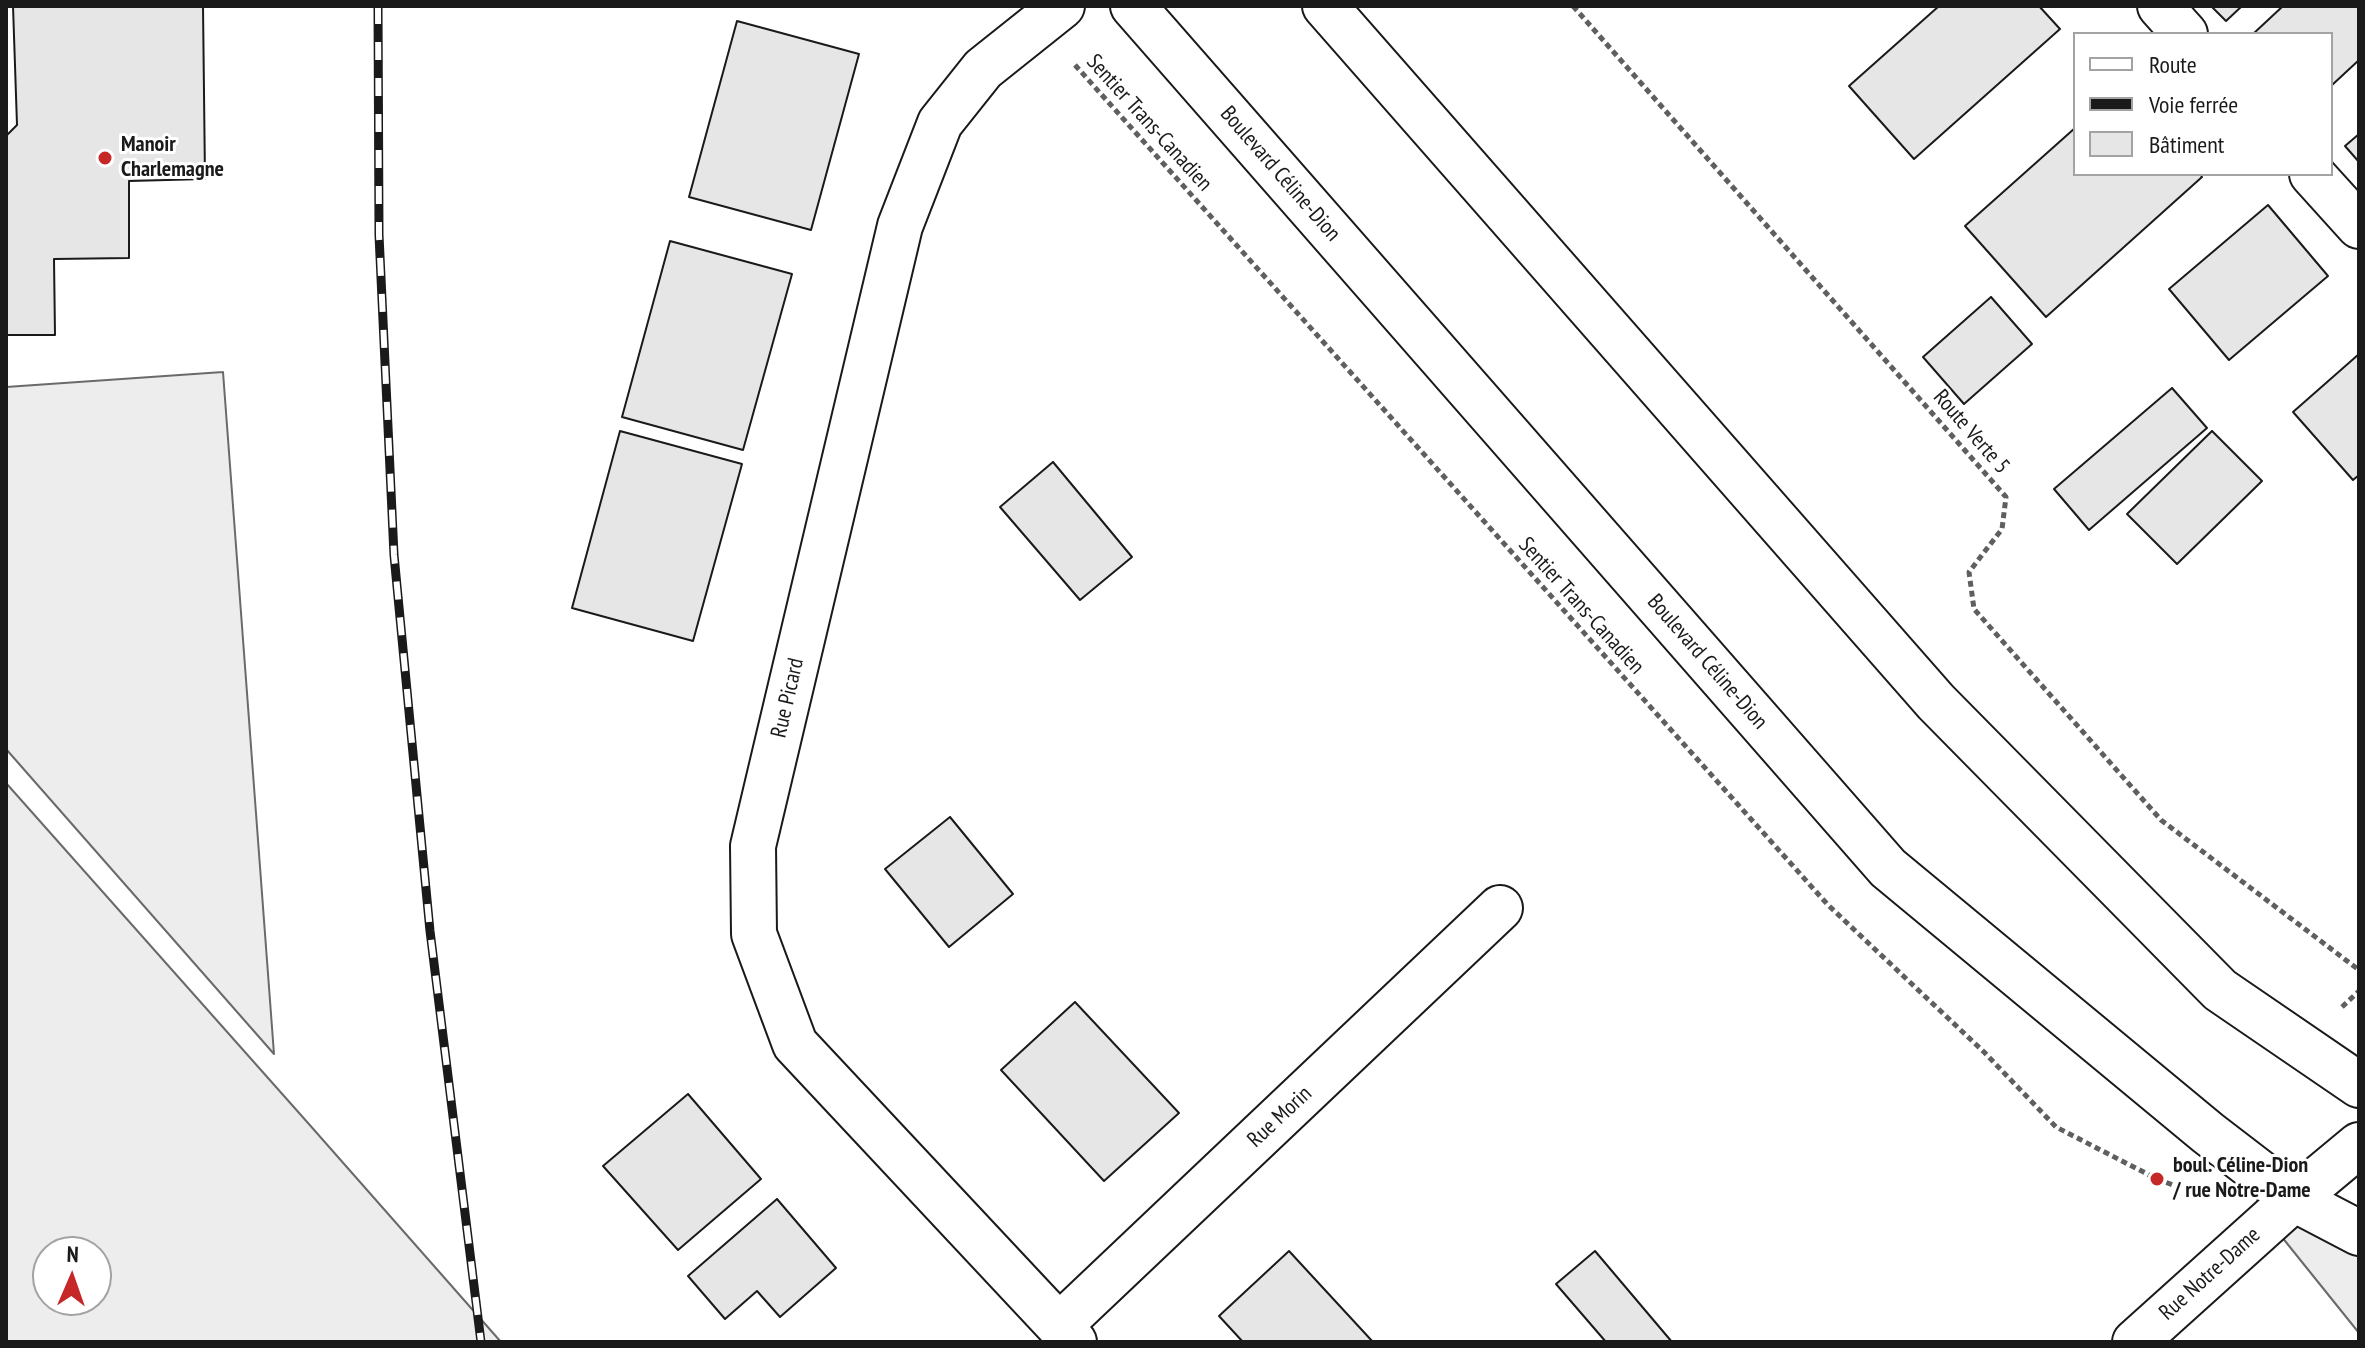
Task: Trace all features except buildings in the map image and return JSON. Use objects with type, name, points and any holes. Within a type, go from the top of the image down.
[{"type":"main road","name":"Boulevard Céline-Dion","points":[[1133,6],[1888,868],[2068,1021],[2294,1199],[2359,1233]]},
{"type":"main road","points":[[1325,6],[1936,702],[2220,990],[2359,1085]]},
{"type":"main road","points":[[2160,6],[2183,32]]},
{"type":"main road","name":"Rue Picard","points":[[1050,16],[983,69],[940,123],[900,226],[753,846],[754,934],[795,1044],[1067,1334]]},
{"type":"main road","points":[[2314,176],[2359,226]]},
{"type":"main road","name":"Rue Morin","points":[[1067,1334],[1500,908]]},
{"type":"main road","name":"Rue Notre-Dame","points":[[2135,1342],[2359,1145]]},
{"type":"path","name":"Route Verte 5","points":[[1573,6],[2006,497],[2002,529],[1969,572],[1974,609],[2161,820],[2359,970]]},
{"type":"path","name":"Sentier Trans-Canadien","points":[[1050,16],[1828,905],[1984,1052],[2056,1127],[2157,1179]]},
{"type":"shaded area","points":[[223,372],[274,1054],[6,749],[6,387]]},
{"type":"shaded area","points":[[6,783],[308,1123],[501,1342],[6,1342]]},
{"type":"shaded area","points":[[2269,1221],[2359,1233],[2359,1333]]},
{"type":"railway","points":[[378,6],[379,235],[394,555],[430,931],[481,1342]]},
{"type":"place","name":"Manoir Charlemagne","points":[[105,158]]},
{"type":"place","name":"boul. Céline-Dion / rue Notre-Dame","points":[[2157,1179]]}]
